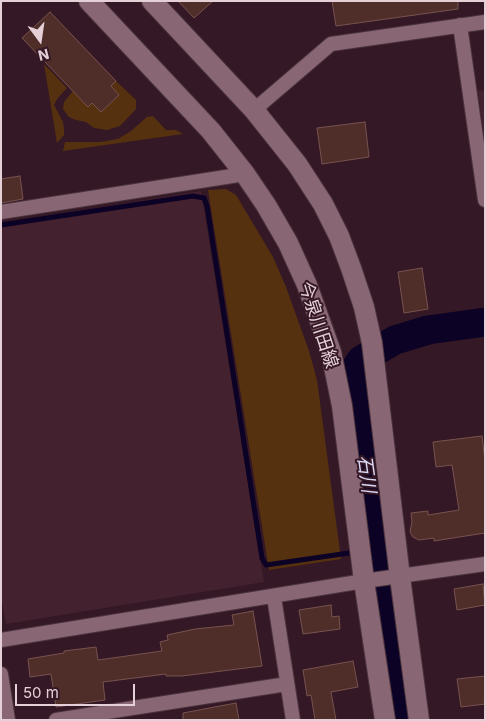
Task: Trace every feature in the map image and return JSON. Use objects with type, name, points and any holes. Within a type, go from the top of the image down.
[{"type":"street","name":"今泉川田線","points":[[89,1],[211,131],[245,174],[288,243],[306,285],[330,352],[342,406],[364,582],[385,720]]},
{"type":"street","points":[[152,1],[254,110],[297,164],[323,204],[339,236],[364,307],[372,343],[419,720]]},
{"type":"street","points":[[254,110],[331,44],[485,22]]},
{"type":"street","points":[[460,26],[485,200]]},
{"type":"street","points":[[1,212],[245,174]]},
{"type":"street","points":[[1,640],[485,564]]},
{"type":"street","points":[[274,597],[293,720]]},
{"type":"street","points":[[1,674],[8,720]]},
{"type":"street","points":[[56,720],[108,716],[288,684]]},
{"type":"shaded area","points":[[44,64],[67,88],[54,105],[63,122],[64,129],[64,135],[57,143]]},
{"type":"shaded area","points":[[116,81],[136,100],[136,109],[120,126],[107,130],[94,128],[86,122],[69,117],[63,109],[64,102],[73,91],[88,107],[92,103],[101,112],[119,95],[111,86]]},
{"type":"shaded area","points":[[485,90],[485,147],[478,91]]},
{"type":"shaded area","points":[[153,116],[166,130],[176,130],[183,134],[63,151],[65,142],[100,142],[118,139],[147,117]]},
{"type":"shaded area","points":[[226,189],[236,195],[273,257],[309,351],[317,380],[341,559],[269,570],[208,190]]},
{"type":"shaded area","points":[[201,191],[264,582],[6,624],[1,596],[1,223]]},
{"type":"building","points":[[178,1],[213,1],[194,18]]},
{"type":"building","points":[[332,1],[458,1],[458,9],[336,26]]},
{"type":"building","points":[[50,12],[116,81],[111,86],[119,95],[101,112],[92,103],[88,107],[22,38]]},
{"type":"building","points":[[365,122],[369,157],[322,164],[317,128]]},
{"type":"building","points":[[20,176],[23,199],[1,203],[1,179]]},
{"type":"building","points":[[422,268],[428,309],[404,313],[398,272]]},
{"type":"building","points":[[482,436],[485,461],[485,533],[434,541],[434,538],[419,540],[413,537],[410,532],[411,513],[428,511],[428,515],[459,510],[452,465],[436,467],[433,442]]},
{"type":"building","points":[[483,584],[485,605],[457,610],[454,589]]},
{"type":"building","points":[[331,605],[332,617],[339,616],[340,629],[303,634],[299,610]]},
{"type":"building","points":[[253,611],[262,666],[182,676],[166,676],[166,674],[103,682],[105,700],[56,707],[51,674],[30,677],[28,659],[64,653],[64,651],[96,647],[98,660],[162,651],[160,642],[168,640],[167,635],[195,629],[234,625],[232,615]]},
{"type":"building","points":[[353,661],[358,687],[331,692],[336,720],[315,720],[311,695],[307,696],[303,670]]},
{"type":"building","points":[[485,676],[485,704],[461,707],[457,679]]},
{"type":"building","points":[[236,703],[239,720],[183,720],[183,713]]},
{"type":"waterway","points":[[1,225],[193,196],[204,198],[207,206],[262,558],[266,565],[356,552]]},
{"type":"waterway","name":"石川","points":[[399,720],[354,396],[353,372],[361,360],[395,340],[428,330],[485,322]]},
{"type":"waterway","points":[[364,551],[376,549]]}]
